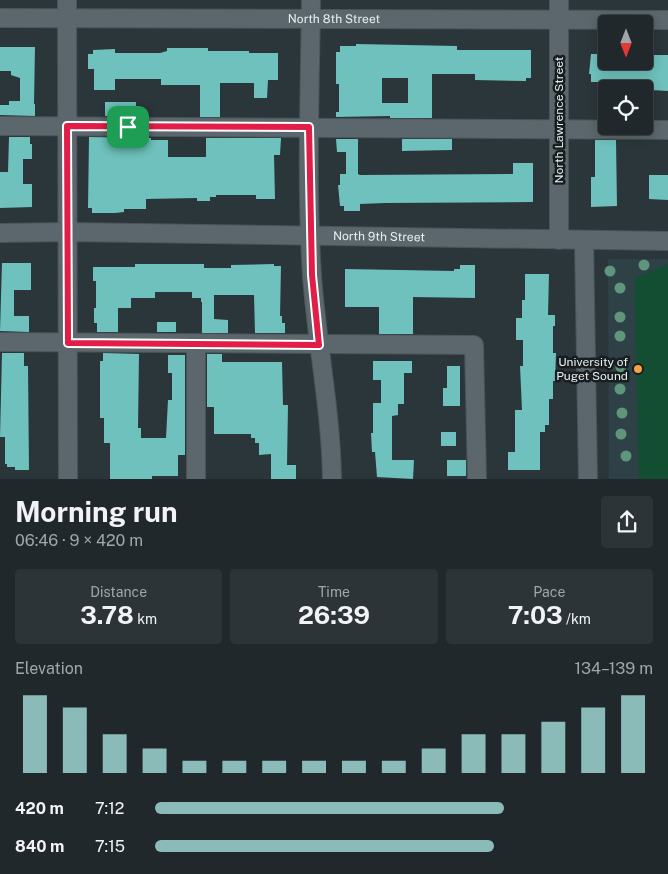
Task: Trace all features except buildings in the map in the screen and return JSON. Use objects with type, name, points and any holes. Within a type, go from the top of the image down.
[{"type":"street","points":[[67,0],[68,479]]},
{"type":"street","points":[[310,0],[309,127],[313,284],[331,435],[332,479]]},
{"type":"street","name":"North Lawrence Street","points":[[558,0],[559,240]]},
{"type":"street","name":"North 8th Street","points":[[0,18],[668,20]]},
{"type":"street","points":[[0,126],[668,130]]},
{"type":"street","name":"North 9th Street","points":[[0,233],[68,232],[668,241]]},
{"type":"street","points":[[584,240],[588,479]]},
{"type":"street","points":[[0,342],[474,345],[477,479]]},
{"type":"street","points":[[196,344],[196,479]]},
{"type":"shaded area","name":"University of Puget Sound","points":[[608,259],[668,259],[668,479],[609,479]]},
{"type":"green space","points":[[668,264],[668,479],[639,479],[634,279]]},
{"type":"place","name":"University of Puget Sound","points":[[638,369]]},
{"type":"route","points":[[67,126],[128,127],[309,127],[312,275],[319,345],[68,343],[67,126]]}]
